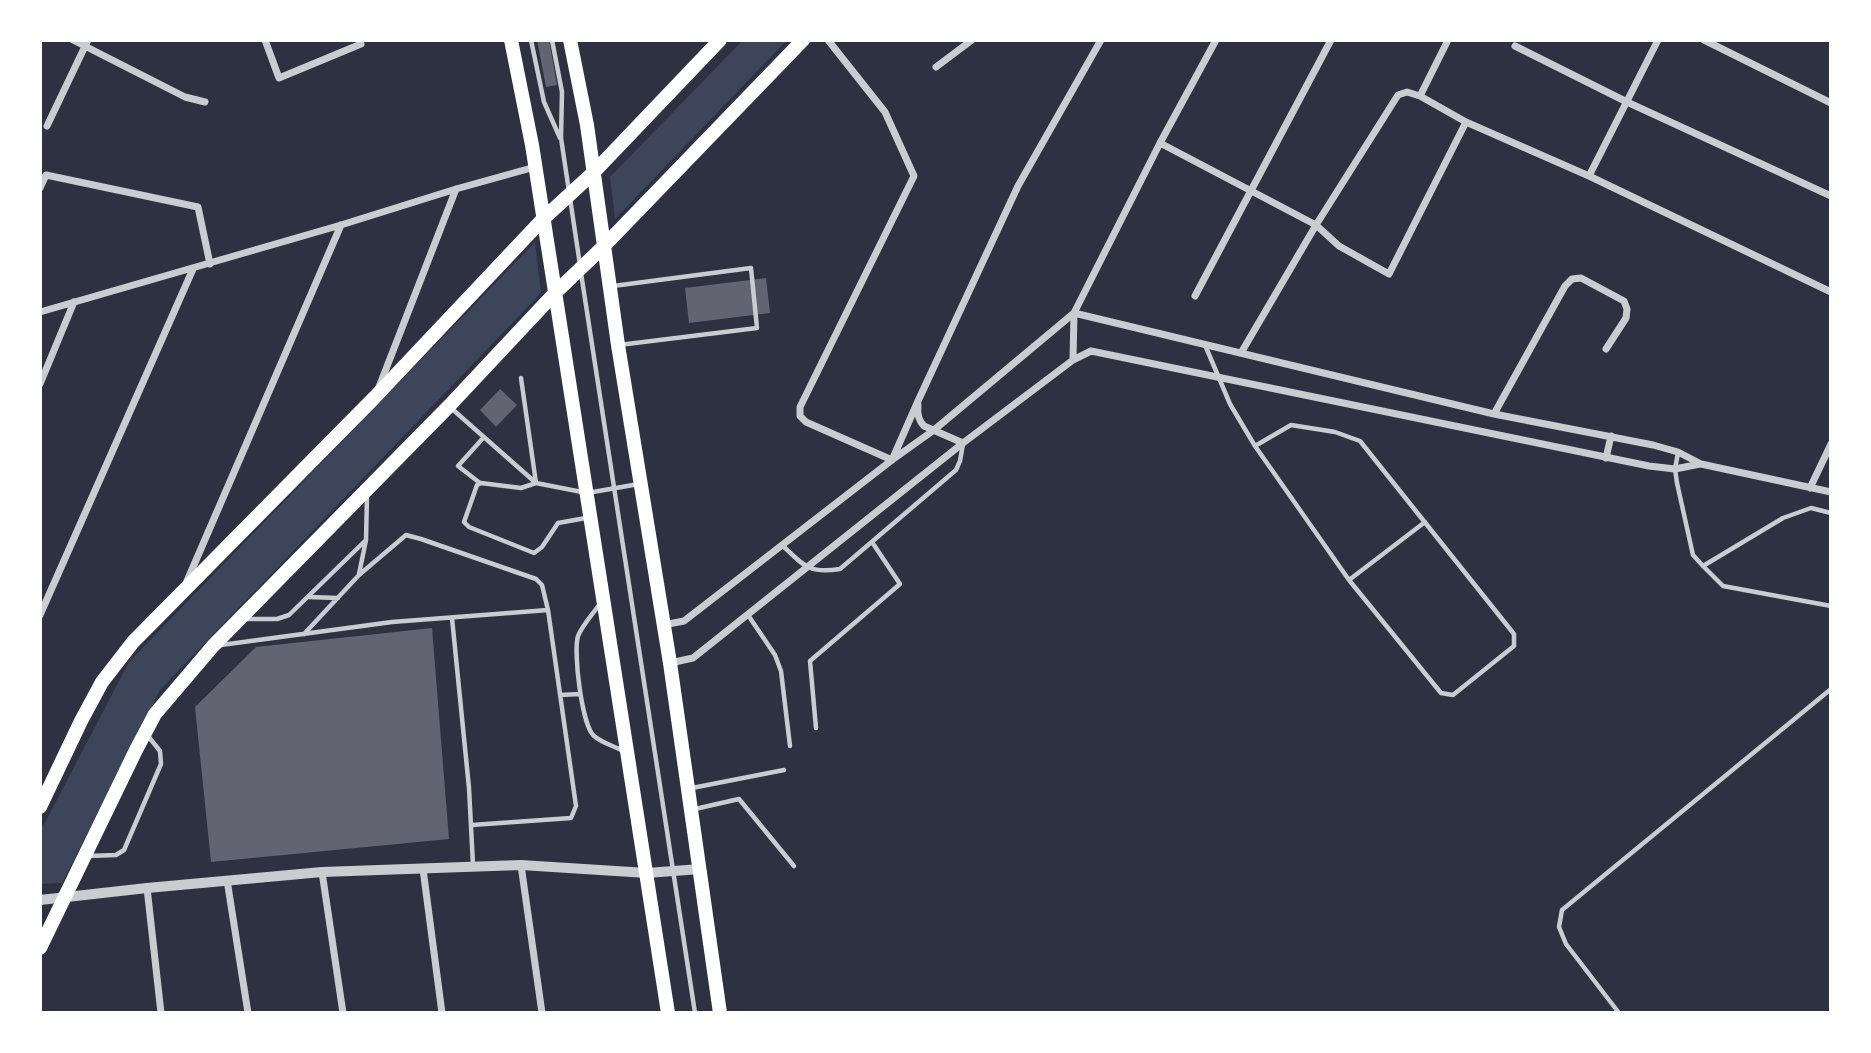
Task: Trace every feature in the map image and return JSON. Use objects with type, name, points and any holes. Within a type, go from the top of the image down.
[{"type":"main road","points":[[511,40],[535,167],[668,1013]]},
{"type":"main road","points":[[570,40],[584,106],[618,345],[670,663],[720,1013]]},
{"type":"main road","points":[[40,807],[102,682],[133,642],[375,397],[543,219],[593,173],[720,40]]},
{"type":"main road","points":[[40,948],[155,714],[213,646],[803,40]]},
{"type":"street","points":[[73,40],[87,43],[186,97],[205,102]]},
{"type":"street","points":[[264,40],[279,78],[361,42]]},
{"type":"street","points":[[828,40],[885,112],[914,176],[800,407],[800,416],[806,422],[892,460]]},
{"type":"street","points":[[936,68],[972,40]]},
{"type":"street","points":[[892,460],[1018,186],[1101,40]]},
{"type":"street","points":[[663,625],[684,621],[783,546],[934,430],[1074,313],[1160,143],[1216,40]]},
{"type":"street","points":[[1195,296],[1331,40]]},
{"type":"street","points":[[1420,96],[1448,40]]},
{"type":"street","points":[[1589,176],[1658,40]]},
{"type":"street","points":[[1704,40],[1831,103]]},
{"type":"street","points":[[47,126],[87,43]]},
{"type":"street","points":[[1515,46],[1627,102],[1831,196]]},
{"type":"street","points":[[1241,353],[1316,225],[1398,95],[1407,92],[1831,292]]},
{"type":"street","points":[[1160,143],[1316,225],[1339,246],[1389,274],[1466,122]]},
{"type":"street","points":[[40,313],[535,167]]},
{"type":"street","points":[[40,188],[46,175],[198,206],[210,264]]},
{"type":"street","points":[[375,397],[456,189]]},
{"type":"street","points":[[182,591],[341,225]]},
{"type":"street","points":[[40,615],[192,269]]},
{"type":"street","points":[[1494,414],[1572,279],[1581,278],[1624,301],[1626,318],[1606,349]]},
{"type":"street","points":[[40,384],[74,302]]},
{"type":"street","points":[[1074,313],[1494,414],[1611,436],[1678,452],[1701,464],[1831,492]]},
{"type":"street","points":[[1073,360],[1074,313]]},
{"type":"street","points":[[670,663],[693,658],[963,443],[1073,360],[1091,351],[1606,458],[1675,469],[1701,464]]},
{"type":"street","points":[[918,401],[918,414],[924,426],[963,443]]},
{"type":"street","points":[[1606,458],[1611,436]]},
{"type":"street","points":[[1810,488],[1831,444]]},
{"type":"street","points":[[521,865],[542,1013]]},
{"type":"street","points":[[40,900],[322,872],[521,865],[647,873],[699,869]]},
{"type":"street","points":[[423,869],[442,1013]]},
{"type":"street","points":[[322,872],[343,1013]]},
{"type":"street","points":[[228,880],[248,1013]]},
{"type":"street","points":[[147,888],[161,1013]]},
{"type":"lane","points":[[531,40],[544,102],[561,138]]},
{"type":"lane","points":[[552,40],[562,92],[561,138],[695,1013]]},
{"type":"lane","points":[[610,286],[751,268],[757,328],[618,345]]},
{"type":"lane","points":[[1205,345],[1230,404],[1255,446],[1349,580],[1441,693],[1453,695],[1514,646],[1514,634],[1360,442],[1335,432],[1291,425],[1255,446]]},
{"type":"lane","points":[[521,378],[536,483]]},
{"type":"lane","points":[[449,406],[536,483]]},
{"type":"lane","points":[[484,436],[458,466],[481,484],[521,488],[536,483],[587,493],[640,484]]},
{"type":"lane","points":[[783,546],[807,569],[840,569],[956,470],[963,443]]},
{"type":"lane","points":[[1678,452],[1675,469],[1693,555],[1703,566],[1723,586],[1831,606]]},
{"type":"lane","points":[[481,484],[477,485],[464,522],[470,527],[534,553],[542,547],[558,523],[590,518]]},
{"type":"lane","points":[[359,575],[366,540],[367,490]]},
{"type":"lane","points":[[1703,566],[1783,518],[1811,508],[1831,513]]},
{"type":"lane","points":[[1349,580],[1425,522]]},
{"type":"lane","points":[[304,634],[359,575],[406,535],[536,579],[541,585],[548,610],[576,806],[571,818],[472,825]]},
{"type":"lane","points":[[239,620],[277,619],[289,615],[366,540]]},
{"type":"lane","points":[[817,728],[810,661],[900,584],[872,542]]},
{"type":"lane","points":[[308,597],[338,598]]},
{"type":"lane","points":[[603,598],[578,635],[575,651],[580,694],[589,730],[594,736],[628,754]]},
{"type":"lane","points":[[213,646],[393,622],[548,610]]},
{"type":"lane","points":[[748,615],[775,654],[780,671],[790,746]]},
{"type":"lane","points":[[452,618],[474,867]]},
{"type":"lane","points":[[1619,1013],[1566,944],[1559,927],[1562,910],[1831,689]]},
{"type":"lane","points":[[560,695],[580,694]]},
{"type":"lane","points":[[84,856],[116,855],[124,850],[161,764],[160,751],[146,732]]},
{"type":"lane","points":[[687,789],[784,770]]},
{"type":"lane","points":[[691,809],[739,799],[794,866]]},
{"type":"shaded area","points":[[743,40],[787,40],[615,219],[610,177]]},
{"type":"shaded area","points":[[535,242],[541,293],[160,690],[62,883],[40,884],[40,832],[129,662]]},
{"type":"building","points":[[537,40],[549,40],[557,85],[546,87]]},
{"type":"building","points":[[766,278],[770,313],[689,323],[685,288]]},
{"type":"building","points":[[500,389],[517,405],[496,427],[480,410]]},
{"type":"building","points":[[432,628],[449,839],[211,862],[195,707],[256,647]]}]
